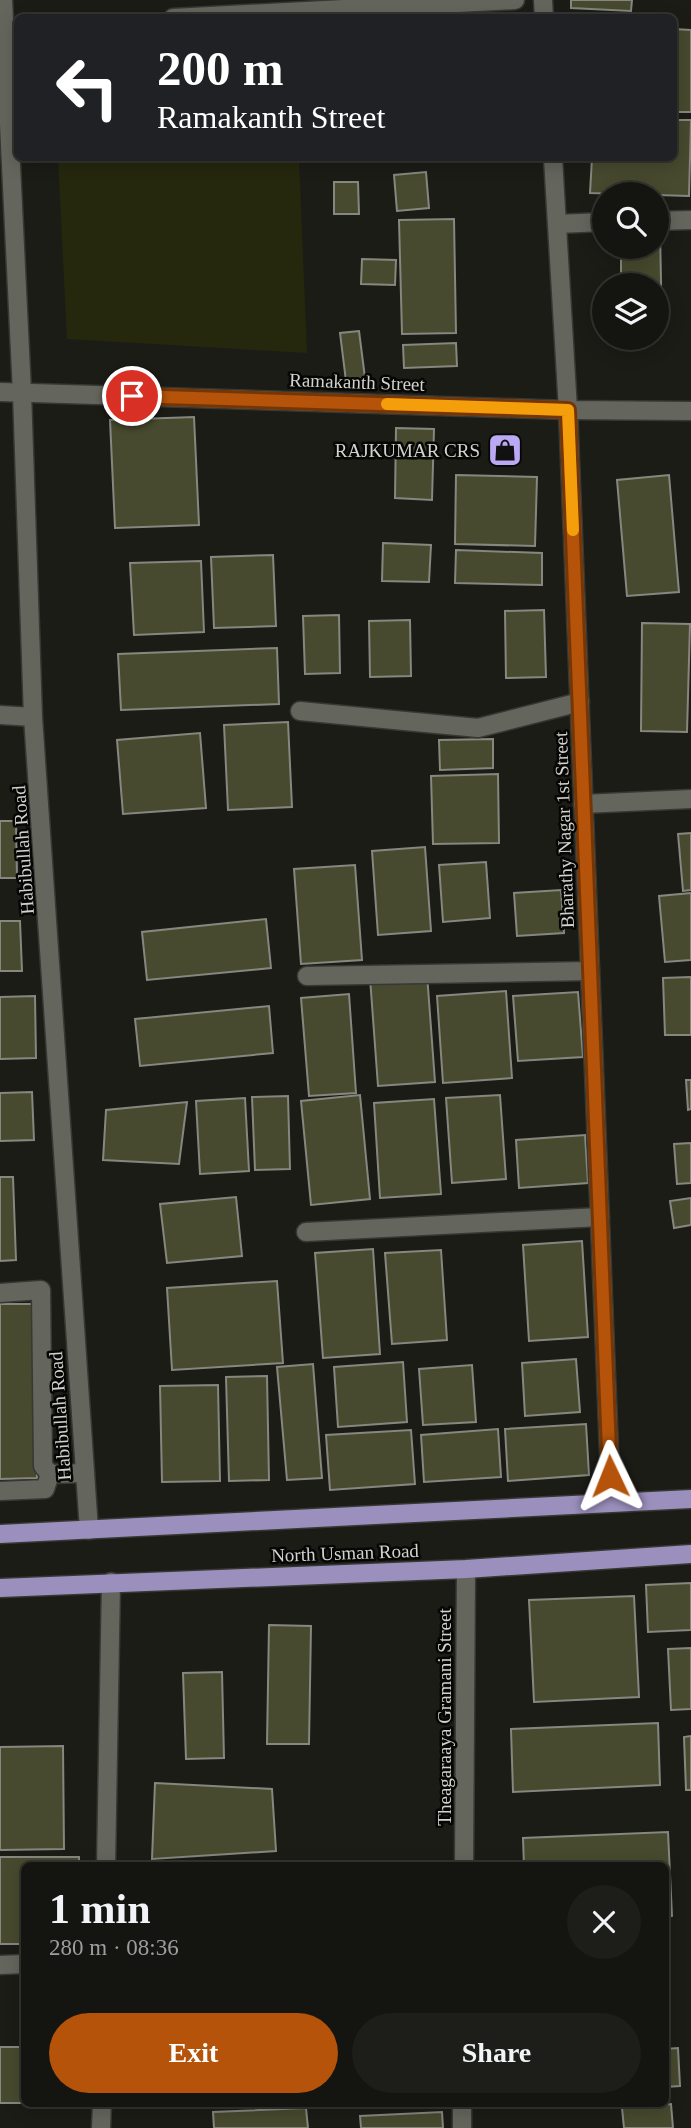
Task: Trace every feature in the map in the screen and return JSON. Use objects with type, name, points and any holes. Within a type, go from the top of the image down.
[{"type":"main road","name":"North Usman Road","points":[[0,1534],[691,1499]]},
{"type":"main road","name":"North Usman Road","points":[[0,1588],[466,1569],[691,1554]]},
{"type":"street","name":"Habibullah Road","points":[[3,0],[8,26],[33,717],[89,1530]]},
{"type":"street","points":[[249,14],[515,0]]},
{"type":"street","name":"Bharathy Nagar 1st Street","points":[[553,161],[568,410],[611,1502]]},
{"type":"street","points":[[669,221],[691,220]]},
{"type":"street","points":[[557,224],[592,223]]},
{"type":"street","name":"Ramakanth Street","points":[[0,392],[568,410],[691,411]]},
{"type":"street","points":[[300,711],[478,727],[580,702]]},
{"type":"street","points":[[0,715],[33,717]]},
{"type":"street","points":[[583,804],[691,799]]},
{"type":"street","points":[[306,976],[590,971]]},
{"type":"street","points":[[306,1232],[600,1217]]},
{"type":"street","points":[[0,1293],[41,1290],[43,1466],[50,1474]]},
{"type":"street","points":[[50,1474],[85,1472]]},
{"type":"street","points":[[0,1491],[45,1489],[50,1474]]},
{"type":"street","name":"Theagaraaya Gramani Street","points":[[464,1862],[466,1569]]},
{"type":"street","points":[[106,1862],[111,1583]]},
{"type":"street","points":[[0,1965],[21,1964]]},
{"type":"street","points":[[102,2107],[102,2128]]},
{"type":"street","points":[[462,2107],[462,2128]]},
{"type":"green space","points":[[58,161],[299,161],[307,353],[67,339]]},
{"type":"building","points":[[571,0],[632,0],[631,11],[571,8]]},
{"type":"building","points":[[677,29],[691,30],[691,112],[677,112]]},
{"type":"building","points":[[677,120],[691,120],[689,196],[669,195],[669,182],[592,182],[592,193],[592,161],[677,161]]},
{"type":"building","points":[[426,172],[429,208],[397,211],[394,175]]},
{"type":"building","points":[[334,182],[358,182],[359,214],[334,214]]},
{"type":"building","points":[[454,219],[456,333],[402,334],[399,220]]},
{"type":"building","points":[[362,259],[396,260],[395,285],[361,284]]},
{"type":"building","points":[[621,259],[661,259],[661,273],[621,273]]},
{"type":"building","points":[[359,331],[365,378],[346,381],[340,333]]},
{"type":"building","points":[[456,343],[457,366],[404,368],[403,345]]},
{"type":"building","points":[[194,417],[199,525],[115,528],[110,420]]},
{"type":"building","points":[[396,428],[434,429],[432,500],[395,498]]},
{"type":"building","points":[[456,475],[537,477],[535,546],[455,544]]},
{"type":"building","points":[[669,475],[679,592],[627,596],[617,480]]},
{"type":"building","points":[[383,543],[431,545],[429,582],[382,581]]},
{"type":"building","points":[[456,550],[542,553],[542,585],[455,583]]},
{"type":"building","points":[[273,555],[276,626],[214,628],[211,557]]},
{"type":"building","points":[[201,561],[204,632],[134,635],[130,563]]},
{"type":"building","points":[[544,610],[546,677],[506,678],[505,611]]},
{"type":"building","points":[[339,615],[340,673],[305,674],[303,616]]},
{"type":"building","points":[[410,620],[411,676],[370,677],[369,621]]},
{"type":"building","points":[[642,623],[690,624],[687,732],[641,731]]},
{"type":"building","points":[[277,648],[279,704],[121,710],[118,654]]},
{"type":"building","points":[[288,722],[292,807],[228,810],[224,725]]},
{"type":"building","points":[[200,733],[206,808],[123,814],[117,740]]},
{"type":"building","points":[[493,739],[493,768],[440,770],[439,740]]},
{"type":"building","points":[[498,774],[499,843],[433,844],[431,776]]},
{"type":"building","points":[[0,821],[16,821],[17,878],[0,878]]},
{"type":"building","points":[[691,833],[691,890],[683,891],[678,834]]},
{"type":"building","points":[[425,847],[431,931],[378,935],[372,851]]},
{"type":"building","points":[[486,862],[490,918],[443,922],[439,865]]},
{"type":"building","points":[[355,865],[362,960],[301,964],[294,869]]},
{"type":"building","points":[[561,890],[564,933],[517,936],[514,893]]},
{"type":"building","points":[[691,893],[691,960],[665,962],[659,896]]},
{"type":"building","points":[[266,919],[271,968],[147,980],[142,932]]},
{"type":"building","points":[[0,921],[20,921],[22,971],[0,971]]},
{"type":"building","points":[[427,974],[435,1082],[378,1086],[370,978]]},
{"type":"building","points":[[691,977],[691,1035],[665,1035],[663,978]]},
{"type":"building","points":[[506,991],[512,1078],[443,1083],[437,996]]},
{"type":"building","points":[[578,992],[583,1057],[518,1061],[513,996]]},
{"type":"building","points":[[349,994],[356,1093],[309,1096],[301,998]]},
{"type":"building","points":[[35,996],[36,1058],[0,1059],[0,997]]},
{"type":"building","points":[[269,1006],[273,1053],[140,1066],[135,1019]]},
{"type":"building","points":[[686,1080],[691,1080],[691,1109],[688,1110]]},
{"type":"building","points":[[32,1092],[34,1140],[0,1141],[0,1093]]},
{"type":"building","points":[[360,1095],[370,1199],[311,1205],[301,1101]]},
{"type":"building","points":[[500,1095],[506,1179],[452,1183],[446,1098]]},
{"type":"building","points":[[288,1096],[290,1169],[255,1170],[252,1097]]},
{"type":"building","points":[[245,1098],[249,1171],[200,1174],[196,1101]]},
{"type":"building","points":[[434,1099],[441,1194],[380,1198],[374,1103]]},
{"type":"building","points":[[187,1102],[179,1164],[103,1160],[106,1110]]},
{"type":"building","points":[[585,1135],[588,1183],[519,1188],[516,1140]]},
{"type":"building","points":[[691,1143],[691,1183],[677,1184],[674,1144]]},
{"type":"building","points":[[0,1177],[13,1177],[16,1260],[0,1261]]},
{"type":"building","points":[[236,1197],[242,1256],[167,1263],[160,1204]]},
{"type":"building","points":[[691,1198],[691,1225],[674,1228],[670,1201]]},
{"type":"building","points":[[582,1241],[588,1337],[529,1341],[523,1245]]},
{"type":"building","points":[[373,1249],[380,1354],[323,1358],[315,1253]]},
{"type":"building","points":[[441,1250],[447,1340],[392,1344],[385,1253]]},
{"type":"building","points":[[277,1281],[283,1363],[172,1370],[167,1288]]},
{"type":"building","points":[[0,1304],[37,1304],[37,1478],[0,1479]]},
{"type":"building","points":[[576,1359],[580,1412],[525,1416],[522,1363]]},
{"type":"building","points":[[403,1362],[407,1422],[338,1427],[334,1367]]},
{"type":"building","points":[[313,1364],[322,1478],[287,1480],[277,1367]]},
{"type":"building","points":[[472,1365],[476,1422],[423,1425],[419,1369]]},
{"type":"building","points":[[267,1376],[269,1480],[229,1481],[226,1377]]},
{"type":"building","points":[[218,1385],[220,1481],[162,1482],[160,1386]]},
{"type":"building","points":[[586,1424],[589,1475],[508,1481],[505,1429]]},
{"type":"building","points":[[498,1429],[501,1477],[424,1482],[421,1435]]},
{"type":"building","points":[[411,1430],[415,1484],[330,1490],[326,1435]]},
{"type":"building","points":[[691,1583],[691,1630],[648,1632],[646,1585]]},
{"type":"building","points":[[634,1596],[639,1697],[534,1702],[529,1600]]},
{"type":"building","points":[[269,1625],[311,1626],[309,1744],[267,1744]]},
{"type":"building","points":[[691,1648],[691,1709],[671,1710],[668,1649]]},
{"type":"building","points":[[222,1672],[224,1758],[186,1759],[183,1673]]},
{"type":"building","points":[[658,1723],[660,1785],[513,1792],[511,1729]]},
{"type":"building","points":[[691,1736],[691,1790],[686,1790],[684,1737]]},
{"type":"building","points":[[63,1746],[64,1849],[0,1850],[0,1747]]},
{"type":"building","points":[[155,1783],[272,1789],[276,1851],[152,1859]]},
{"type":"building","points":[[668,1832],[672,1916],[669,1916],[669,1862],[524,1862],[523,1838]]},
{"type":"building","points":[[0,1857],[79,1857],[79,1862],[21,1862],[21,1944],[0,1944]]},
{"type":"building","points":[[0,2047],[21,2047],[21,2103],[0,2103]]},
{"type":"building","points":[[678,2048],[680,2086],[669,2087],[669,2049]]},
{"type":"building","points":[[669,2104],[673,2128],[624,2128],[622,2108],[669,2107]]},
{"type":"building","points":[[306,2108],[308,2128],[214,2128],[213,2112]]},
{"type":"building","points":[[442,2112],[443,2128],[361,2128],[360,2116]]},
{"type":"slow traffic","points":[[387,404],[568,410],[573,530]]},
{"type":"place","name":"RAJKUMAR CRS","points":[[505,450]]},
{"type":"route","points":[[132,396],[568,410],[610,1476]]}]
